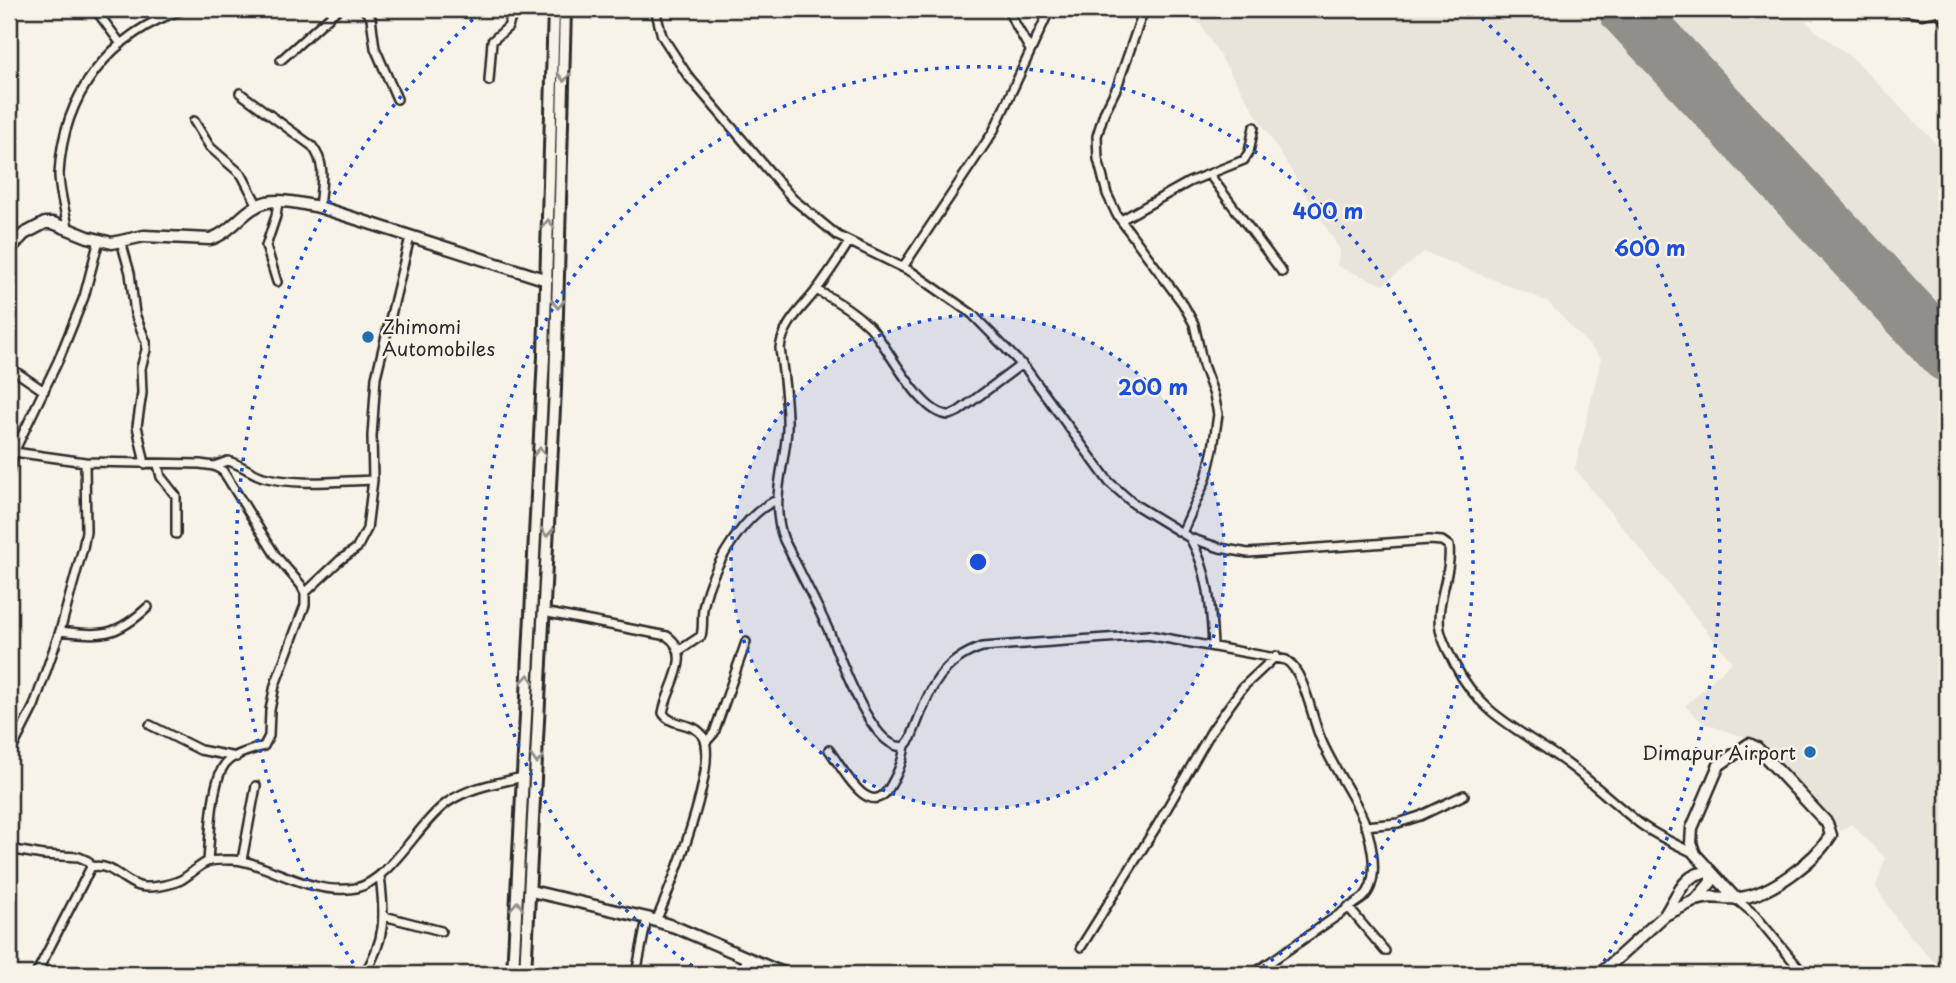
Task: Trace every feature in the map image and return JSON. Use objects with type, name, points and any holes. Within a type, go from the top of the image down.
[{"type":"main road","points":[[513,974],[547,280],[554,9]]},
{"type":"main road","points":[[525,974],[555,389],[565,9]]},
{"type":"street","points":[[95,9],[121,44]]},
{"type":"street","points":[[68,227],[59,176],[68,119],[79,94],[102,61],[121,44],[148,23],[185,9]]},
{"type":"street","points":[[281,60],[338,9]]},
{"type":"street","points":[[364,9],[371,18],[375,48],[397,99]]},
{"type":"street","points":[[489,81],[492,41],[508,27],[514,9]]},
{"type":"street","points":[[655,9],[662,36],[688,76],[793,199],[838,236],[903,267],[972,314],[1021,364],[1109,482],[1133,504],[1190,538],[1220,548],[1248,553],[1429,540],[1441,541],[1449,546],[1439,628],[1445,646],[1465,684],[1480,702],[1509,727],[1567,763],[1640,824],[1695,854]]},
{"type":"street","points":[[1007,9],[1030,50]]},
{"type":"street","points":[[903,267],[993,132],[1050,9]]},
{"type":"street","points":[[1144,9],[1131,50],[1104,113],[1097,136],[1098,159],[1107,194],[1121,220],[1183,303],[1194,324],[1203,365],[1214,396],[1218,414],[1206,479],[1182,533]]},
{"type":"street","points":[[1903,9],[1923,13],[1940,9],[1947,24]]},
{"type":"street","points":[[240,93],[312,146],[319,155],[322,171],[318,207]]},
{"type":"street","points":[[194,121],[210,147],[242,175],[257,206]]},
{"type":"street","points":[[1121,220],[1189,182],[1244,160],[1249,152],[1254,127]]},
{"type":"street","points":[[1209,174],[1282,272]]},
{"type":"street","points":[[9,250],[24,234],[46,223],[68,227],[88,237],[112,243],[144,236],[210,239],[220,236],[257,206],[278,202],[318,207],[547,280]]},
{"type":"street","points":[[277,282],[265,246],[278,202]]},
{"type":"street","points":[[305,593],[357,548],[369,521],[376,377],[410,237]]},
{"type":"street","points":[[9,473],[12,450],[44,391],[84,297],[99,240]]},
{"type":"street","points":[[121,241],[130,273],[135,314],[146,342],[141,368],[142,393],[137,426],[145,464]]},
{"type":"street","points":[[849,242],[816,290],[787,325],[782,336],[780,348],[787,425],[777,500],[778,525],[836,647],[858,702],[872,723],[892,744],[899,748],[905,746]]},
{"type":"street","points":[[816,290],[844,305],[864,322],[910,384],[929,406],[941,413],[949,415],[959,411],[1021,364]]},
{"type":"street","points":[[9,368],[44,391]]},
{"type":"street","points":[[12,450],[85,462],[214,466],[228,461],[256,474],[276,479],[316,482],[373,480]]},
{"type":"street","points":[[9,755],[34,706],[60,631],[86,532],[85,462]]},
{"type":"street","points":[[158,465],[161,477],[176,496],[176,534]]},
{"type":"street","points":[[208,861],[215,791],[225,764],[244,752],[264,746],[269,736],[275,685],[305,605],[302,585],[276,556],[223,471],[214,466]]},
{"type":"street","points":[[680,650],[701,636],[705,599],[727,550],[757,513],[777,500]]},
{"type":"street","points":[[1190,538],[1200,555],[1206,577],[1213,645]]},
{"type":"street","points":[[60,631],[82,634],[113,632],[124,628],[148,607]]},
{"type":"street","points":[[543,612],[667,636],[675,641],[680,650],[680,659],[663,713],[666,718],[695,728],[706,742],[707,764],[702,790],[674,882],[652,919],[636,974]]},
{"type":"street","points":[[829,750],[870,800],[885,796],[903,761],[905,746],[939,676],[967,652],[1005,645],[1132,635],[1163,636],[1286,660],[1298,672],[1321,738],[1338,775],[1360,810],[1374,864],[1373,880],[1369,892],[1253,974]]},
{"type":"street","points":[[706,742],[717,726],[746,642]]},
{"type":"street","points":[[1081,947],[1212,730],[1243,687],[1276,656]]},
{"type":"street","points":[[150,725],[200,750],[236,757]]},
{"type":"street","points":[[1600,974],[1665,915],[1696,900],[1720,896],[1736,899],[1765,891],[1810,859],[1831,835],[1827,823],[1757,748],[1749,744],[1727,758],[1713,775],[1692,828],[1691,843],[1695,854],[1736,899],[1755,915],[1804,974]]},
{"type":"street","points":[[91,867],[111,869],[138,886],[152,887],[179,880],[208,861],[242,860],[300,882],[327,888],[355,888],[369,884],[380,876],[423,826],[447,803],[475,789],[523,777]]},
{"type":"street","points":[[242,860],[256,786]]},
{"type":"street","points":[[1364,826],[1398,823],[1420,816],[1464,795]]},
{"type":"street","points":[[9,849],[43,855],[79,857],[88,861],[91,867]]},
{"type":"street","points":[[1665,915],[1682,886],[1695,854]]},
{"type":"street","points":[[63,974],[37,973],[91,867]]},
{"type":"street","points":[[1682,886],[1699,872],[1711,872]]},
{"type":"street","points":[[1696,900],[1711,882],[1711,872]]},
{"type":"street","points":[[364,974],[378,948],[384,916],[380,876]]},
{"type":"street","points":[[531,891],[652,919],[785,974]]},
{"type":"street","points":[[1348,907],[1385,951]]},
{"type":"street","points":[[384,916],[441,931]]},
{"type":"street","points":[[742,974],[747,957]]},
{"type":"shaded area","name":"Dimapur Airport","points":[[1191,9],[1795,9],[1814,29],[1857,62],[1947,155],[1947,964],[1933,961],[1899,923],[1876,887],[1885,858],[1851,824],[1841,831],[1753,740],[1703,723],[1685,706],[1732,662],[1575,469],[1601,358],[1547,301],[1424,252],[1383,285],[1337,266],[1340,250]]},
{"type":"runway","points":[[1626,9],[1947,354]]},
{"type":"place","name":"Zhimomi Automobiles","points":[[368,337]]},
{"type":"place","name":"Dimapur Airport","points":[[1810,752]]}]
